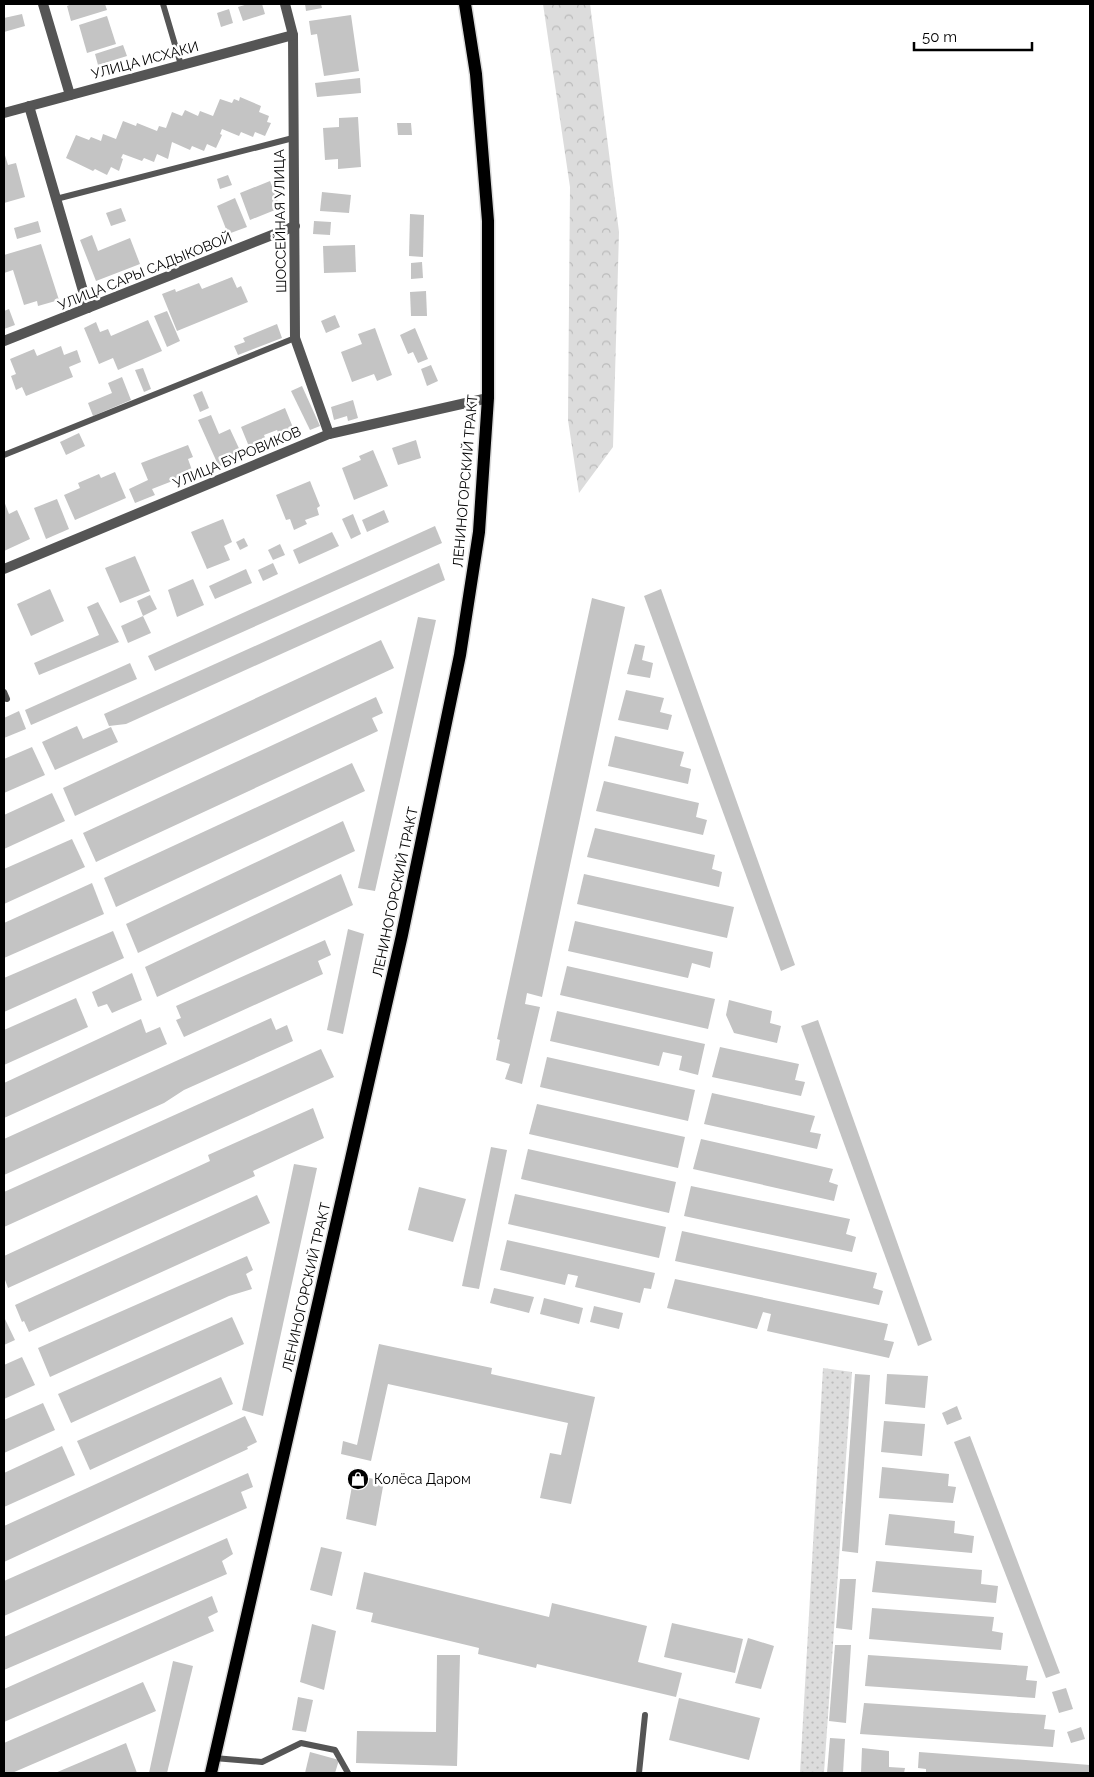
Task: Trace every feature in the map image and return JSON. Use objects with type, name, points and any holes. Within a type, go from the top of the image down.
[{"type":"main road","name":"ЛЕНИНОГОРСКИЙ ТРАКТ","points":[[211,1773],[400,945],[460,655],[479,532],[488,398],[488,221],[476,74],[465,4]]},
{"type":"street","points":[[43,4],[70,95]]},
{"type":"street","name":"ШОССЕЙНАЯ УЛИЦА","points":[[286,4],[293,35],[295,338],[329,434]]},
{"type":"street","name":"УЛИЦА ИСХАКИ","points":[[4,113],[293,35]]},
{"type":"street","points":[[29,106],[88,308]]},
{"type":"street","name":"УЛИЦА САРЫ САДЫКОВОЙ","points":[[4,341],[295,226]]},
{"type":"street","name":"УЛИЦА БУРОВИКОВ","points":[[4,569],[329,434],[488,398]]},
{"type":"lane","points":[[163,4],[181,65]]},
{"type":"lane","points":[[56,198],[293,138]]},
{"type":"lane","points":[[4,455],[295,338]]},
{"type":"lane","points":[[4,692],[7,699]]},
{"type":"lane","points":[[639,1773],[645,1715]]},
{"type":"lane","points":[[214,1758],[262,1762],[301,1743],[335,1750],[348,1773]]},
{"type":"green space","points":[[543,4],[590,4],[619,232],[613,447],[579,493],[568,420],[570,187]]},
{"type":"green space","points":[[823,1368],[852,1372],[824,1773],[800,1773]]},
{"type":"building","points":[[72,4],[105,4],[107,10],[71,21],[67,6]]},
{"type":"building","points":[[248,4],[262,4],[265,14],[243,21],[238,7]]},
{"type":"building","points":[[305,4],[321,4],[322,8],[306,11]]},
{"type":"building","points":[[229,9],[233,23],[221,27],[217,13]]},
{"type":"building","points":[[22,14],[25,26],[4,32],[4,18]]},
{"type":"building","points":[[351,15],[359,71],[324,76],[317,34],[311,35],[309,21]]},
{"type":"building","points":[[107,16],[116,44],[87,53],[79,25]]},
{"type":"building","points":[[123,45],[127,56],[98,65],[95,54]]},
{"type":"building","points":[[360,78],[361,93],[317,97],[315,83]]},
{"type":"building","points":[[240,97],[261,106],[259,112],[269,116],[267,122],[271,123],[265,136],[255,132],[253,137],[241,132],[239,136],[222,129],[220,134],[222,135],[216,148],[207,144],[204,151],[192,146],[190,150],[172,142],[168,159],[157,154],[154,162],[144,158],[142,161],[123,154],[119,171],[111,167],[107,175],[95,169],[93,171],[66,158],[76,135],[89,140],[91,137],[101,141],[103,134],[116,139],[123,121],[136,126],[137,123],[157,131],[159,126],[166,128],[172,112],[182,116],[185,110],[198,116],[200,111],[213,116],[220,99],[232,103],[234,99],[239,101]]},
{"type":"building","points":[[358,117],[361,167],[338,169],[338,159],[325,160],[323,128],[339,127],[339,118]]},
{"type":"building","points":[[397,123],[411,123],[412,135],[398,135]]},
{"type":"building","points":[[4,152],[8,165],[16,163],[25,197],[4,203]]},
{"type":"building","points":[[228,175],[232,185],[220,189],[217,179]]},
{"type":"building","points":[[270,181],[278,202],[272,204],[275,210],[250,220],[240,193]]},
{"type":"building","points":[[322,192],[351,195],[349,213],[320,211]]},
{"type":"building","points":[[235,198],[247,227],[228,234],[217,206]]},
{"type":"building","points":[[121,208],[126,221],[111,226],[106,213]]},
{"type":"building","points":[[410,214],[424,215],[423,257],[409,256]]},
{"type":"building","points":[[38,221],[41,232],[17,239],[14,228]]},
{"type":"building","points":[[314,221],[331,222],[330,235],[313,234]]},
{"type":"building","points":[[92,235],[98,251],[130,238],[140,264],[96,281],[80,240]]},
{"type":"building","points":[[41,244],[59,300],[38,306],[37,301],[24,305],[13,270],[4,273],[4,255]]},
{"type":"building","points":[[355,245],[356,272],[324,273],[323,246]]},
{"type":"building","points":[[422,262],[423,278],[411,279],[411,263]]},
{"type":"building","points":[[232,277],[237,288],[241,286],[248,302],[177,331],[162,294],[175,289],[176,292],[199,283],[202,289]]},
{"type":"building","points":[[426,291],[427,316],[411,316],[410,292]]},
{"type":"building","points":[[9,309],[15,325],[4,329],[4,311]]},
{"type":"building","points":[[167,311],[180,341],[167,347],[154,316]]},
{"type":"building","points":[[335,315],[340,327],[326,333],[321,321]]},
{"type":"building","points":[[148,320],[162,351],[118,370],[113,358],[99,364],[84,328],[96,322],[100,332],[108,329],[111,336]]},
{"type":"building","points":[[277,324],[282,338],[238,355],[234,346],[245,342],[243,338]]},
{"type":"building","points":[[375,328],[392,375],[377,381],[374,374],[352,382],[341,352],[362,344],[358,334]]},
{"type":"building","points":[[415,328],[428,359],[418,363],[413,352],[408,354],[400,335]]},
{"type":"building","points":[[61,346],[64,355],[77,350],[81,362],[69,367],[73,377],[26,396],[22,387],[16,390],[11,376],[16,374],[10,359],[34,349],[37,356]]},
{"type":"building","points":[[431,365],[438,381],[427,386],[421,369]]},
{"type":"building","points":[[143,368],[151,389],[144,392],[135,370]]},
{"type":"building","points":[[122,377],[131,400],[93,416],[88,403],[112,393],[108,383]]},
{"type":"building","points":[[302,386],[320,426],[310,430],[291,391]]},
{"type":"building","points":[[202,391],[209,408],[200,412],[193,395]]},
{"type":"building","points":[[353,400],[358,418],[348,421],[347,416],[334,420],[331,407]]},
{"type":"building","points":[[285,408],[294,430],[280,436],[277,430],[264,435],[267,442],[250,449],[241,427]]},
{"type":"building","points":[[211,415],[219,434],[230,429],[243,457],[219,467],[198,420]]},
{"type":"building","points":[[79,433],[85,446],[66,455],[60,442]]},
{"type":"building","points":[[416,440],[421,458],[398,465],[392,448]]},
{"type":"building","points":[[188,445],[193,457],[188,459],[193,473],[152,489],[155,495],[135,503],[129,489],[148,480],[141,463]]},
{"type":"building","points":[[373,450],[388,486],[354,500],[342,468],[361,460],[359,456]]},
{"type":"building","points":[[115,472],[126,498],[75,520],[64,495],[80,488],[78,483],[99,474],[101,478]]},
{"type":"building","points":[[310,481],[320,506],[317,508],[319,515],[305,520],[307,524],[294,530],[290,519],[286,520],[276,495]]},
{"type":"building","points":[[57,499],[69,529],[46,539],[34,508]]},
{"type":"building","points":[[4,501],[9,514],[17,510],[30,539],[4,551]]},
{"type":"building","points":[[384,510],[389,522],[367,532],[362,520]]},
{"type":"building","points":[[353,514],[361,534],[351,539],[342,519]]},
{"type":"building","points":[[223,519],[232,542],[224,546],[230,560],[207,569],[191,532]]},
{"type":"building","points":[[435,526],[442,543],[155,671],[148,656]]},
{"type":"building","points":[[332,532],[339,546],[299,564],[293,550]]},
{"type":"building","points":[[244,538],[248,546],[240,550],[236,542]]},
{"type":"building","points":[[280,544],[285,555],[273,560],[268,550]]},
{"type":"building","points":[[135,556],[150,591],[120,603],[105,568]]},
{"type":"building","points":[[273,563],[278,574],[263,581],[258,570]]},
{"type":"building","points":[[439,563],[445,580],[126,724],[109,726],[104,714]]},
{"type":"building","points":[[246,569],[252,583],[215,599],[209,586]]},
{"type":"building","points":[[193,579],[204,605],[177,617],[168,590]]},
{"type":"building","points":[[50,589],[64,621],[31,636],[17,604]]},
{"type":"building","points":[[661,589],[795,965],[781,971],[644,596]]},
{"type":"building","points":[[150,595],[157,609],[143,616],[137,601]]},
{"type":"building","points":[[592,598],[625,607],[542,997],[527,993],[525,1004],[540,1007],[522,1084],[505,1079],[510,1064],[496,1060],[500,1040],[497,1039]]},
{"type":"building","points":[[98,602],[119,642],[39,675],[34,663],[99,635],[87,607]]},
{"type":"building","points":[[143,616],[151,633],[128,643],[121,626]]},
{"type":"building","points":[[418,617],[436,620],[375,891],[358,888]]},
{"type":"building","points":[[381,640],[394,668],[75,816],[63,788]]},
{"type":"building","points":[[635,644],[645,646],[642,660],[653,663],[650,678],[627,674]]},
{"type":"building","points":[[130,663],[137,679],[31,725],[25,710]]},
{"type":"building","points":[[626,690],[664,698],[660,712],[672,715],[668,730],[618,720]]},
{"type":"building","points":[[376,697],[383,713],[372,718],[378,731],[96,862],[83,833]]},
{"type":"building","points":[[19,711],[26,729],[4,738],[4,718]]},
{"type":"building","points":[[77,726],[83,739],[111,727],[118,742],[55,770],[42,742]]},
{"type":"building","points":[[615,736],[684,752],[680,766],[691,769],[688,784],[608,766]]},
{"type":"building","points":[[32,747],[45,775],[4,793],[4,759]]},
{"type":"building","points":[[352,763],[365,791],[116,907],[104,878]]},
{"type":"building","points":[[604,781],[699,803],[696,817],[707,820],[703,835],[596,811]]},
{"type":"building","points":[[52,793],[65,821],[4,849],[4,815]]},
{"type":"building","points":[[343,821],[355,851],[138,953],[126,924]]},
{"type":"building","points":[[595,828],[715,855],[712,869],[722,872],[719,887],[587,857]]},
{"type":"building","points":[[72,839],[85,867],[4,904],[4,869]]},
{"type":"building","points":[[341,874],[353,905],[157,997],[145,967]]},
{"type":"building","points":[[584,874],[734,907],[727,938],[577,904]]},
{"type":"building","points":[[92,883],[104,914],[4,958],[4,923]]},
{"type":"building","points":[[575,921],[713,952],[710,968],[692,963],[688,978],[568,951]]},
{"type":"building","points":[[348,929],[364,934],[343,1034],[327,1030]]},
{"type":"building","points":[[113,931],[124,958],[4,1012],[4,978]]},
{"type":"building","points":[[325,940],[331,955],[318,961],[323,974],[184,1037],[176,1020],[181,1018],[176,1006]]},
{"type":"building","points":[[567,966],[715,999],[708,1029],[560,995]]},
{"type":"building","points":[[132,973],[142,1000],[112,1013],[107,1004],[98,1007],[92,992]]},
{"type":"building","points":[[76,998],[88,1027],[4,1065],[4,1030]]},
{"type":"building","points":[[729,1000],[772,1011],[770,1023],[781,1026],[777,1043],[734,1033],[726,1015]]},
{"type":"building","points":[[557,1011],[705,1044],[698,1075],[679,1070],[682,1056],[663,1052],[659,1066],[550,1041]]},
{"type":"building","points":[[271,1018],[276,1030],[287,1025],[293,1041],[184,1090],[164,1103],[4,1175],[4,1139]]},
{"type":"building","points":[[141,1019],[146,1033],[160,1027],[167,1044],[4,1118],[4,1083]]},
{"type":"building","points":[[818,1020],[932,1340],[918,1346],[801,1026]]},
{"type":"building","points":[[720,1047],[799,1064],[795,1080],[805,1082],[801,1096],[712,1077]]},
{"type":"building","points":[[321,1049],[334,1077],[4,1227],[4,1192]]},
{"type":"building","points":[[547,1057],[695,1090],[688,1121],[540,1087]]},
{"type":"building","points":[[712,1093],[815,1116],[810,1132],[821,1134],[817,1149],[704,1124]]},
{"type":"building","points":[[537,1104],[685,1137],[678,1168],[529,1134]]},
{"type":"building","points":[[313,1108],[324,1138],[253,1171],[255,1176],[8,1288],[4,1277],[4,1256],[210,1161],[208,1155]]},
{"type":"building","points":[[701,1139],[833,1169],[829,1182],[838,1185],[834,1201],[693,1169]]},
{"type":"building","points":[[491,1147],[507,1150],[479,1289],[462,1286]]},
{"type":"building","points":[[528,1149],[676,1182],[669,1213],[521,1179]]},
{"type":"building","points":[[294,1164],[317,1168],[263,1416],[242,1410]]},
{"type":"building","points":[[691,1186],[850,1219],[846,1234],[856,1237],[852,1252],[684,1216]]},
{"type":"building","points":[[419,1187],[466,1199],[453,1242],[408,1230]]},
{"type":"building","points":[[515,1194],[666,1227],[659,1258],[508,1224]]},
{"type":"building","points":[[257,1195],[270,1223],[29,1332],[24,1321],[22,1322],[15,1305]]},
{"type":"building","points":[[682,1231],[877,1273],[873,1288],[883,1291],[879,1305],[675,1261]]},
{"type":"building","points":[[507,1240],[655,1273],[651,1289],[644,1288],[640,1303],[575,1287],[578,1276],[568,1274],[565,1285],[500,1270]]},
{"type":"building","points":[[247,1256],[253,1270],[246,1274],[252,1289],[229,1296],[50,1377],[38,1348]]},
{"type":"building","points":[[675,1279],[888,1324],[884,1340],[894,1342],[889,1358],[767,1331],[771,1314],[763,1312],[757,1329],[667,1308]]},
{"type":"building","points":[[494,1288],[534,1297],[529,1313],[490,1303]]},
{"type":"building","points":[[544,1298],[583,1308],[579,1324],[540,1314]]},
{"type":"building","points":[[594,1306],[623,1313],[619,1329],[590,1322]]},
{"type":"building","points":[[4,1317],[15,1340],[4,1345]]},
{"type":"building","points":[[232,1317],[244,1344],[71,1423],[58,1394]]},
{"type":"building","points":[[379,1344],[492,1368],[491,1374],[595,1397],[571,1504],[540,1498],[550,1453],[561,1455],[568,1423],[388,1384],[371,1461],[341,1454],[343,1441],[357,1445]]},
{"type":"building","points":[[22,1357],[35,1385],[4,1399],[4,1365]]},
{"type":"building","points":[[855,1374],[870,1375],[858,1553],[842,1551]]},
{"type":"building","points":[[887,1374],[928,1376],[925,1408],[885,1404]]},
{"type":"building","points":[[221,1377],[233,1404],[90,1470],[77,1441]]},
{"type":"building","points":[[43,1403],[55,1430],[4,1453],[4,1420]]},
{"type":"building","points":[[957,1406],[962,1419],[947,1425],[942,1413]]},
{"type":"building","points":[[245,1416],[257,1442],[247,1447],[248,1449],[4,1562],[4,1526]]},
{"type":"building","points":[[884,1421],[925,1424],[922,1456],[881,1452]]},
{"type":"building","points":[[970,1436],[1060,1673],[1046,1678],[954,1442]]},
{"type":"building","points":[[62,1446],[75,1475],[4,1507],[4,1473]]},
{"type":"building","points":[[882,1467],[949,1474],[948,1486],[956,1487],[953,1503],[879,1498]]},
{"type":"building","points":[[248,1473],[253,1487],[241,1492],[247,1508],[4,1616],[4,1581]]},
{"type":"building","points":[[354,1475],[384,1481],[376,1526],[346,1519]]},
{"type":"building","points":[[889,1514],[955,1521],[954,1533],[974,1536],[972,1553],[885,1545]]},
{"type":"building","points":[[227,1538],[233,1554],[222,1561],[227,1574],[4,1670],[4,1637]]},
{"type":"building","points":[[321,1547],[342,1552],[332,1596],[310,1590]]},
{"type":"building","points":[[876,1561],[982,1570],[981,1584],[998,1586],[996,1603],[872,1592]]},
{"type":"building","points":[[364,1572],[549,1617],[552,1603],[647,1626],[638,1662],[682,1673],[676,1697],[537,1664],[536,1668],[478,1654],[479,1648],[371,1622],[373,1613],[356,1609]]},
{"type":"building","points":[[840,1579],[856,1579],[852,1630],[836,1628]]},
{"type":"building","points":[[212,1596],[218,1612],[208,1617],[214,1631],[4,1722],[4,1689]]},
{"type":"building","points":[[872,1608],[994,1617],[992,1631],[1003,1633],[1001,1650],[869,1639]]},
{"type":"building","points":[[672,1623],[743,1639],[735,1673],[664,1657]]},
{"type":"building","points":[[312,1624],[336,1631],[324,1690],[300,1682]]},
{"type":"building","points":[[748,1638],[774,1646],[761,1689],[735,1683]]},
{"type":"building","points":[[835,1645],[851,1645],[846,1723],[829,1721]]},
{"type":"building","points":[[437,1655],[460,1655],[457,1766],[356,1763],[357,1731],[436,1732]]},
{"type":"building","points":[[868,1655],[1028,1666],[1026,1680],[1037,1681],[1035,1698],[865,1686]]},
{"type":"building","points":[[173,1661],[193,1666],[167,1773],[149,1773]]},
{"type":"building","points":[[143,1682],[156,1711],[12,1773],[4,1773],[4,1743]]},
{"type":"building","points":[[1066,1688],[1073,1709],[1059,1713],[1052,1692]]},
{"type":"building","points":[[298,1697],[313,1700],[306,1732],[292,1730]]},
{"type":"building","points":[[679,1698],[760,1718],[749,1760],[669,1740]]},
{"type":"building","points":[[864,1703],[1046,1715],[1044,1729],[1055,1730],[1053,1747],[860,1734]]},
{"type":"building","points":[[1081,1727],[1085,1739],[1071,1743],[1067,1732]]},
{"type":"building","points":[[830,1738],[845,1739],[843,1773],[827,1773]]},
{"type":"building","points":[[126,1743],[137,1773],[55,1773]]},
{"type":"building","points":[[862,1748],[889,1751],[889,1767],[905,1768],[904,1773],[861,1773]]},
{"type":"building","points":[[310,1752],[339,1760],[335,1773],[305,1773]]},
{"type":"building","points":[[919,1752],[1090,1765],[1090,1773],[926,1773],[926,1769],[918,1768]]},
{"type":"place","name":"Колёса Даром","points":[[358,1479]]}]
